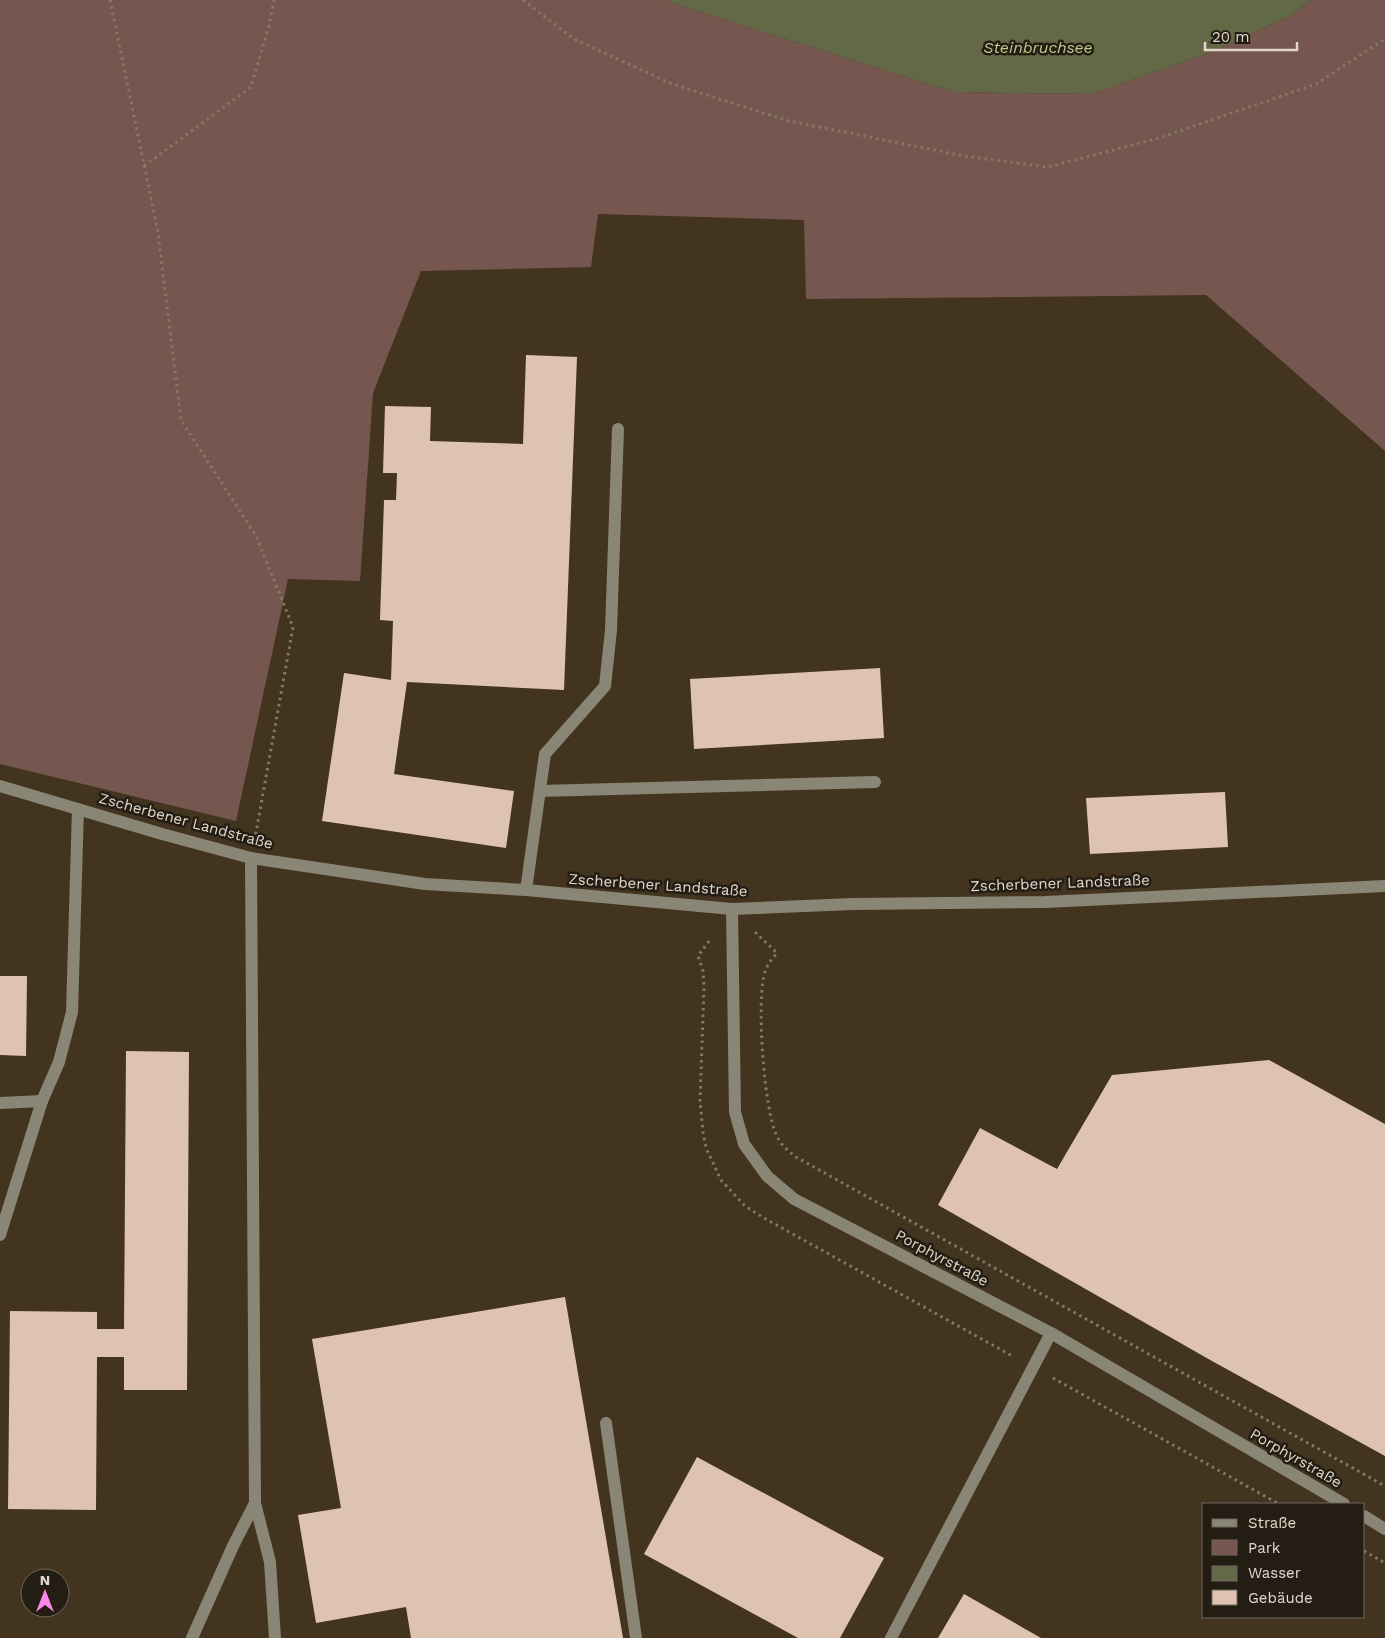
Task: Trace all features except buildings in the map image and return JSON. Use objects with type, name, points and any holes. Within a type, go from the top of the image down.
[{"type":"street","points":[[526,890],[545,754],[604,686],[611,630],[618,429]]},
{"type":"street","points":[[540,791],[875,782]]},
{"type":"street","name":"Zscherbener Landstraße","points":[[0,786],[251,858],[425,884],[526,890],[732,909],[853,904],[1045,902],[1385,886]]},
{"type":"street","points":[[0,1236],[42,1101],[59,1062],[72,1012],[78,809]]},
{"type":"street","points":[[251,858],[255,1503],[270,1562],[275,1638]]},
{"type":"street","name":"Porphyrstraße","points":[[732,909],[735,1112],[744,1144],[767,1176],[794,1199],[1051,1333],[1342,1503]]},
{"type":"street","points":[[0,1103],[42,1101]]},
{"type":"street","points":[[891,1638],[1051,1333]]},
{"type":"street","points":[[606,1423],[636,1638]]},
{"type":"street","points":[[192,1638],[233,1546],[255,1503]]},
{"type":"street","points":[[1365,1517],[1385,1528]]},
{"type":"path","points":[[110,0],[158,232],[181,420],[256,536],[293,627],[251,858]]},
{"type":"path","points":[[144,166],[251,87],[269,26],[274,0]]},
{"type":"path","points":[[522,0],[574,39],[672,84],[788,121],[964,156],[1048,167],[1159,138],[1316,84],[1385,39]]},
{"type":"path","points":[[732,909],[777,953],[765,972],[762,985],[761,1012],[767,1099],[776,1136],[784,1147],[796,1157],[1385,1486]]},
{"type":"path","points":[[1365,1552],[1385,1563]]},
{"type":"green space","points":[[0,0],[667,0],[954,92],[1092,94],[1214,51],[1292,15],[1311,0],[1385,0],[1385,451],[1206,295],[806,299],[804,220],[598,214],[591,267],[421,271],[373,393],[360,581],[288,579],[236,821],[0,764]]},
{"type":"water","name":"Steinbruchsee","points":[[667,0],[1311,0],[1292,15],[1214,51],[1092,94],[954,92]]}]
